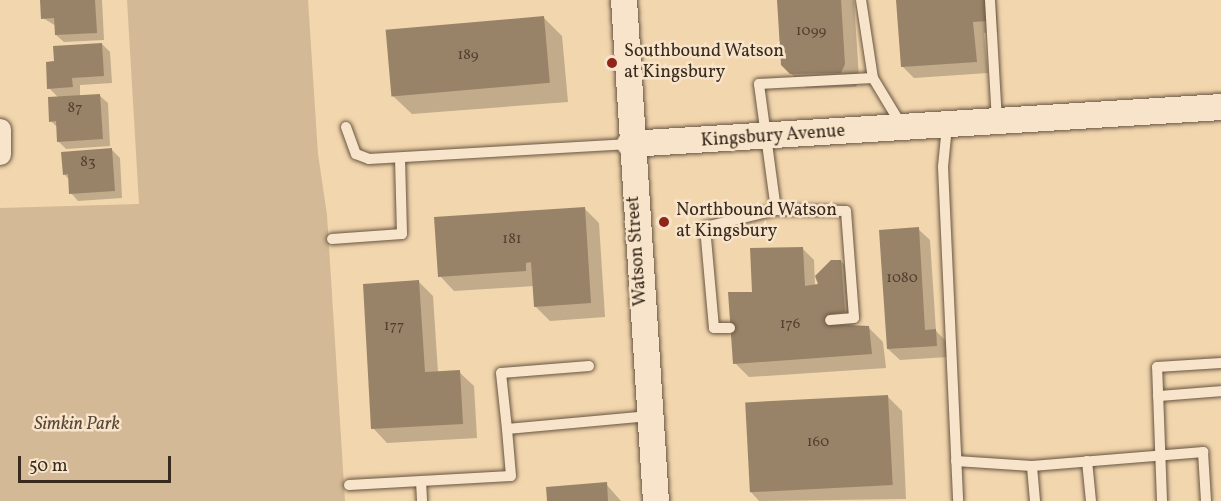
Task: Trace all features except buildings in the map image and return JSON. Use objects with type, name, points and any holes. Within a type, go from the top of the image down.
[{"type":"street","name":"Watson Street","points":[[624,0],[630,144],[656,501]]},
{"type":"street","name":"Kingsbury Avenue","points":[[630,144],[767,138],[1221,107]]},
{"type":"street","points":[[0,129],[0,154]]},
{"type":"lane","points":[[861,0],[873,78],[904,128]]},
{"type":"lane","points":[[990,0],[997,122]]},
{"type":"lane","points":[[777,210],[759,84],[873,78]]},
{"type":"lane","points":[[947,126],[944,179],[958,501]]},
{"type":"lane","name":"Kingsbury Avenue","points":[[346,127],[350,146],[360,158],[400,158],[630,144]]},
{"type":"lane","points":[[332,239],[402,234],[400,158]]},
{"type":"lane","points":[[730,328],[714,328],[705,226],[777,210],[846,211],[854,318],[830,320]]},
{"type":"lane","points":[[1162,501],[1156,367],[1221,363]]},
{"type":"lane","points":[[349,485],[511,476],[501,373],[589,366]]},
{"type":"lane","points":[[1158,396],[1221,391]]},
{"type":"lane","points":[[507,429],[650,416]]},
{"type":"lane","points":[[956,461],[1032,466],[1203,452],[1206,501]]},
{"type":"lane","points":[[1087,461],[1091,501]]},
{"type":"lane","points":[[1032,466],[1035,501]]},
{"type":"lane","points":[[421,481],[422,501]]},
{"type":"green space","name":"Simkin Park","points":[[127,0],[308,0],[318,154],[327,215],[345,501],[0,501],[0,208],[139,204]]},
{"type":"place","name":"Southbound Watson at Kingsbury","points":[[612,63]]},
{"type":"place","name":"Northbound Watson at Kingsbury","points":[[664,222]]}]
